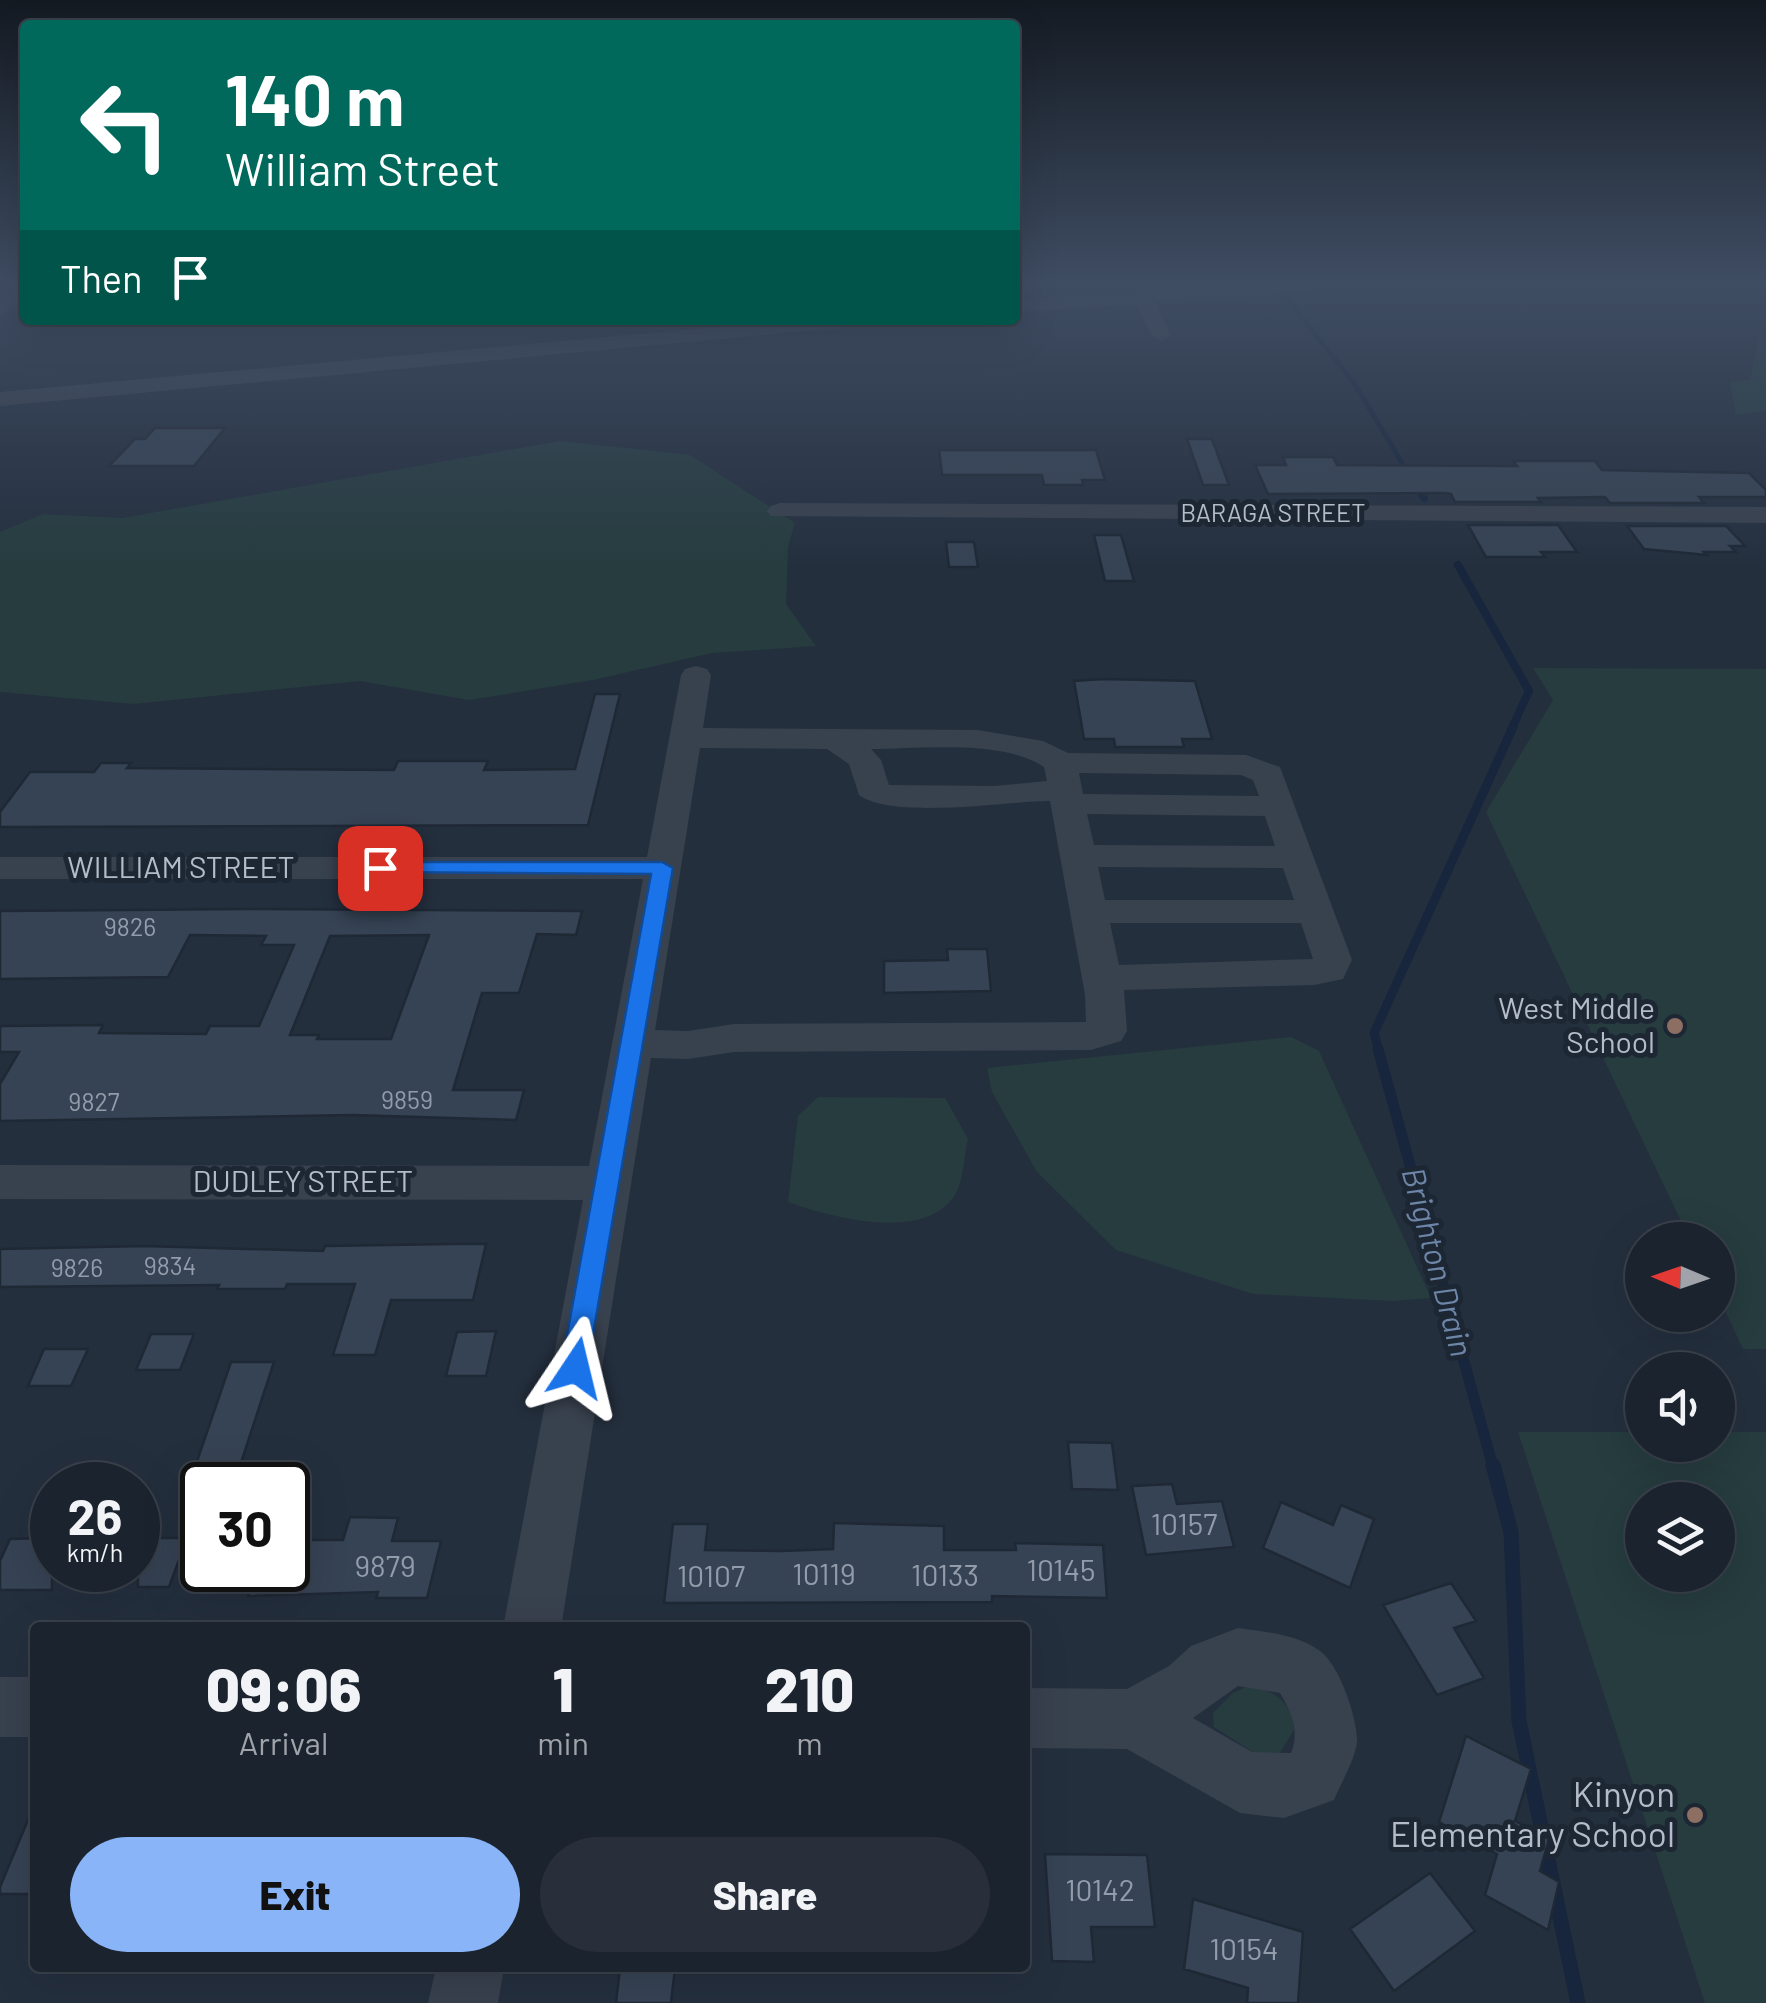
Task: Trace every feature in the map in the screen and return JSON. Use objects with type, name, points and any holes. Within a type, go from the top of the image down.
[{"type":"street","points":[[0,399],[200,379]]},
{"type":"street","name":"BARAGA STREET","points":[[780,511],[1766,515]]},
{"type":"street","points":[[533,1622],[696,675]]},
{"type":"street","points":[[632,1044],[688,1045],[734,1038],[1091,1036],[1107,1031],[1102,978],[1064,781],[1047,752],[1020,744],[685,738]]},
{"type":"street","points":[[833,738],[866,764],[871,788],[881,795],[996,796],[1064,781],[1246,765],[1268,774],[1333,960],[1329,970],[1102,978]]},
{"type":"street","points":[[1078,856],[1298,857]]},
{"type":"street","name":"WILLIAM STREET","points":[[0,868],[662,868]]},
{"type":"street","points":[[1089,911],[1317,912]]},
{"type":"street","name":"DUDLEY STREET","points":[[0,1182],[607,1183]]},
{"type":"street","points":[[0,1707],[30,1707]]},
{"type":"street","points":[[1030,1718],[1132,1719]]},
{"type":"street","points":[[463,2003],[469,1972]]},
{"type":"green space","points":[[1766,379],[1766,410],[1736,415],[1730,382]]},
{"type":"green space","points":[[560,441],[690,455],[795,523],[788,547],[786,604],[816,646],[712,653],[593,680],[469,700],[360,681],[134,704],[0,692],[0,532],[43,514],[122,518]]},
{"type":"green space","name":"West Middle School","points":[[1533,668],[1766,669],[1766,1349],[1743,1349],[1735,1332],[1735,1222],[1681,1222],[1486,812],[1553,700]]},
{"type":"green space","points":[[1291,1037],[1319,1051],[1431,1298],[1393,1301],[1253,1294],[1116,1250],[1037,1172],[992,1092],[987,1068]]},
{"type":"green space","points":[[818,1097],[945,1098],[968,1139],[956,1193],[942,1209],[901,1222],[852,1219],[788,1202],[798,1116]]},
{"type":"green space","name":"Kinyon Elementary School","points":[[1518,1432],[1625,1432],[1625,1462],[1735,1462],[1735,1432],[1766,1432],[1766,2003],[1705,2003]]},
{"type":"green space","points":[[1248,1686],[1273,1694],[1290,1712],[1294,1730],[1279,1754],[1259,1756],[1214,1727],[1213,1713],[1233,1693]]},
{"type":"building","points":[[155,428],[225,428],[194,466],[109,466],[135,439],[145,439]]},
{"type":"building","points":[[1187,439],[1212,439],[1229,485],[1203,485]]},
{"type":"building","points":[[939,450],[1096,450],[1105,480],[1082,480],[1083,485],[1044,485],[1042,475],[942,475]]},
{"type":"building","points":[[1283,457],[1333,457],[1337,465],[1517,466],[1513,461],[1595,461],[1602,470],[1749,473],[1766,490],[1766,497],[1699,497],[1704,503],[1610,503],[1605,497],[1455,502],[1451,494],[1445,493],[1268,494],[1255,465],[1286,465]]},
{"type":"building","points":[[1468,525],[1558,525],[1577,552],[1541,552],[1545,557],[1486,557]]},
{"type":"building","points":[[1627,526],[1726,526],[1745,546],[1730,546],[1736,552],[1704,552],[1707,555],[1644,549]]},
{"type":"building","points":[[1094,535],[1121,535],[1134,581],[1105,581]]},
{"type":"building","points":[[946,542],[974,542],[978,567],[949,567]]},
{"type":"building","points":[[1074,681],[1195,681],[1212,739],[1182,739],[1184,747],[1115,747],[1114,739],[1084,739]]},
{"type":"building","points":[[595,694],[620,694],[588,825],[0,827],[0,812],[30,772],[94,772],[101,763],[131,763],[127,768],[394,770],[398,761],[488,761],[484,770],[575,769]]},
{"type":"building","points":[[0,911],[582,911],[576,935],[537,934],[519,993],[482,993],[453,1090],[524,1090],[516,1120],[353,1115],[0,1121],[0,1084],[19,1052],[0,1052],[0,1026],[103,1025],[99,1033],[206,1034],[210,1026],[259,1026],[294,945],[261,945],[266,936],[190,935],[168,977],[0,979]],"holes":[[[429,935],[391,1039],[290,1035],[330,936]]]},
{"type":"building","points":[[947,949],[987,949],[991,991],[884,993],[884,961],[948,960]]},
{"type":"building","points":[[486,1244],[473,1300],[391,1300],[375,1355],[333,1355],[355,1284],[287,1284],[285,1289],[217,1289],[219,1285],[0,1287],[0,1249],[144,1246],[323,1251],[325,1246]]},
{"type":"building","points":[[496,1331],[486,1376],[446,1376],[457,1332]]},
{"type":"building","points":[[151,1334],[194,1334],[180,1370],[136,1370]]},
{"type":"building","points":[[44,1349],[88,1349],[71,1386],[28,1386]]},
{"type":"building","points":[[231,1362],[274,1362],[241,1462],[197,1462]]},
{"type":"building","points":[[1068,1442],[1112,1443],[1118,1490],[1072,1489]]},
{"type":"building","points":[[1172,1484],[1177,1504],[1222,1501],[1234,1547],[1146,1555],[1132,1486]]},
{"type":"building","points":[[1281,1502],[1333,1525],[1341,1505],[1374,1519],[1350,1588],[1263,1548]]},
{"type":"building","points":[[350,1517],[398,1518],[392,1541],[441,1541],[427,1598],[376,1598],[378,1592],[248,1596],[249,1592],[310,1592],[310,1540],[343,1540]]},
{"type":"building","points":[[834,1523],[944,1526],[944,1550],[1016,1550],[1015,1543],[1103,1545],[1107,1598],[992,1596],[992,1602],[664,1603],[673,1524],[708,1524],[705,1550],[781,1551],[833,1549]]},
{"type":"building","points":[[160,1538],[180,1538],[180,1557],[169,1587],[160,1587]]},
{"type":"building","points":[[10,1539],[30,1539],[30,1590],[0,1590],[0,1561]]},
{"type":"building","points":[[1451,1583],[1476,1621],[1454,1628],[1484,1678],[1437,1695],[1383,1605]]},
{"type":"building","points":[[1466,1736],[1531,1769],[1515,1821],[1549,1839],[1540,1871],[1559,1882],[1548,1930],[1485,1895],[1497,1854],[1439,1822]]},
{"type":"building","points":[[30,1815],[30,1894],[0,1894]]},
{"type":"building","points":[[1045,1854],[1147,1855],[1155,1927],[1091,1927],[1094,1962],[1052,1961]]},
{"type":"building","points":[[1430,1873],[1475,1931],[1394,1991],[1350,1929]]},
{"type":"building","points":[[1193,1899],[1303,1932],[1298,2003],[1247,2003],[1248,1988],[1184,1969]]},
{"type":"building","points":[[620,1972],[675,1972],[671,2003],[616,2003]]},
{"type":"waterway","name":"Brighton Drain","points":[[1351,379],[1413,481]]},
{"type":"waterway","name":"Brighton Drain","points":[[1412,478],[1424,498]]},
{"type":"waterway","name":"Brighton Drain","points":[[1458,565],[1529,691],[1511,730]]},
{"type":"waterway","name":"Brighton Drain","points":[[1379,1051],[1374,1033],[1513,727]]},
{"type":"waterway","name":"Brighton Drain","points":[[1378,1049],[1493,1467]]},
{"type":"waterway","name":"Brighton Drain","points":[[1493,1465],[1511,1532],[1519,1721],[1578,2003]]},
{"type":"place","name":"West Middle School","points":[[1675,1026]]},
{"type":"place","name":"Kinyon Elementary School","points":[[1695,1815]]},
{"type":"route","points":[[380,868],[662,868],[576,1368]]}]
